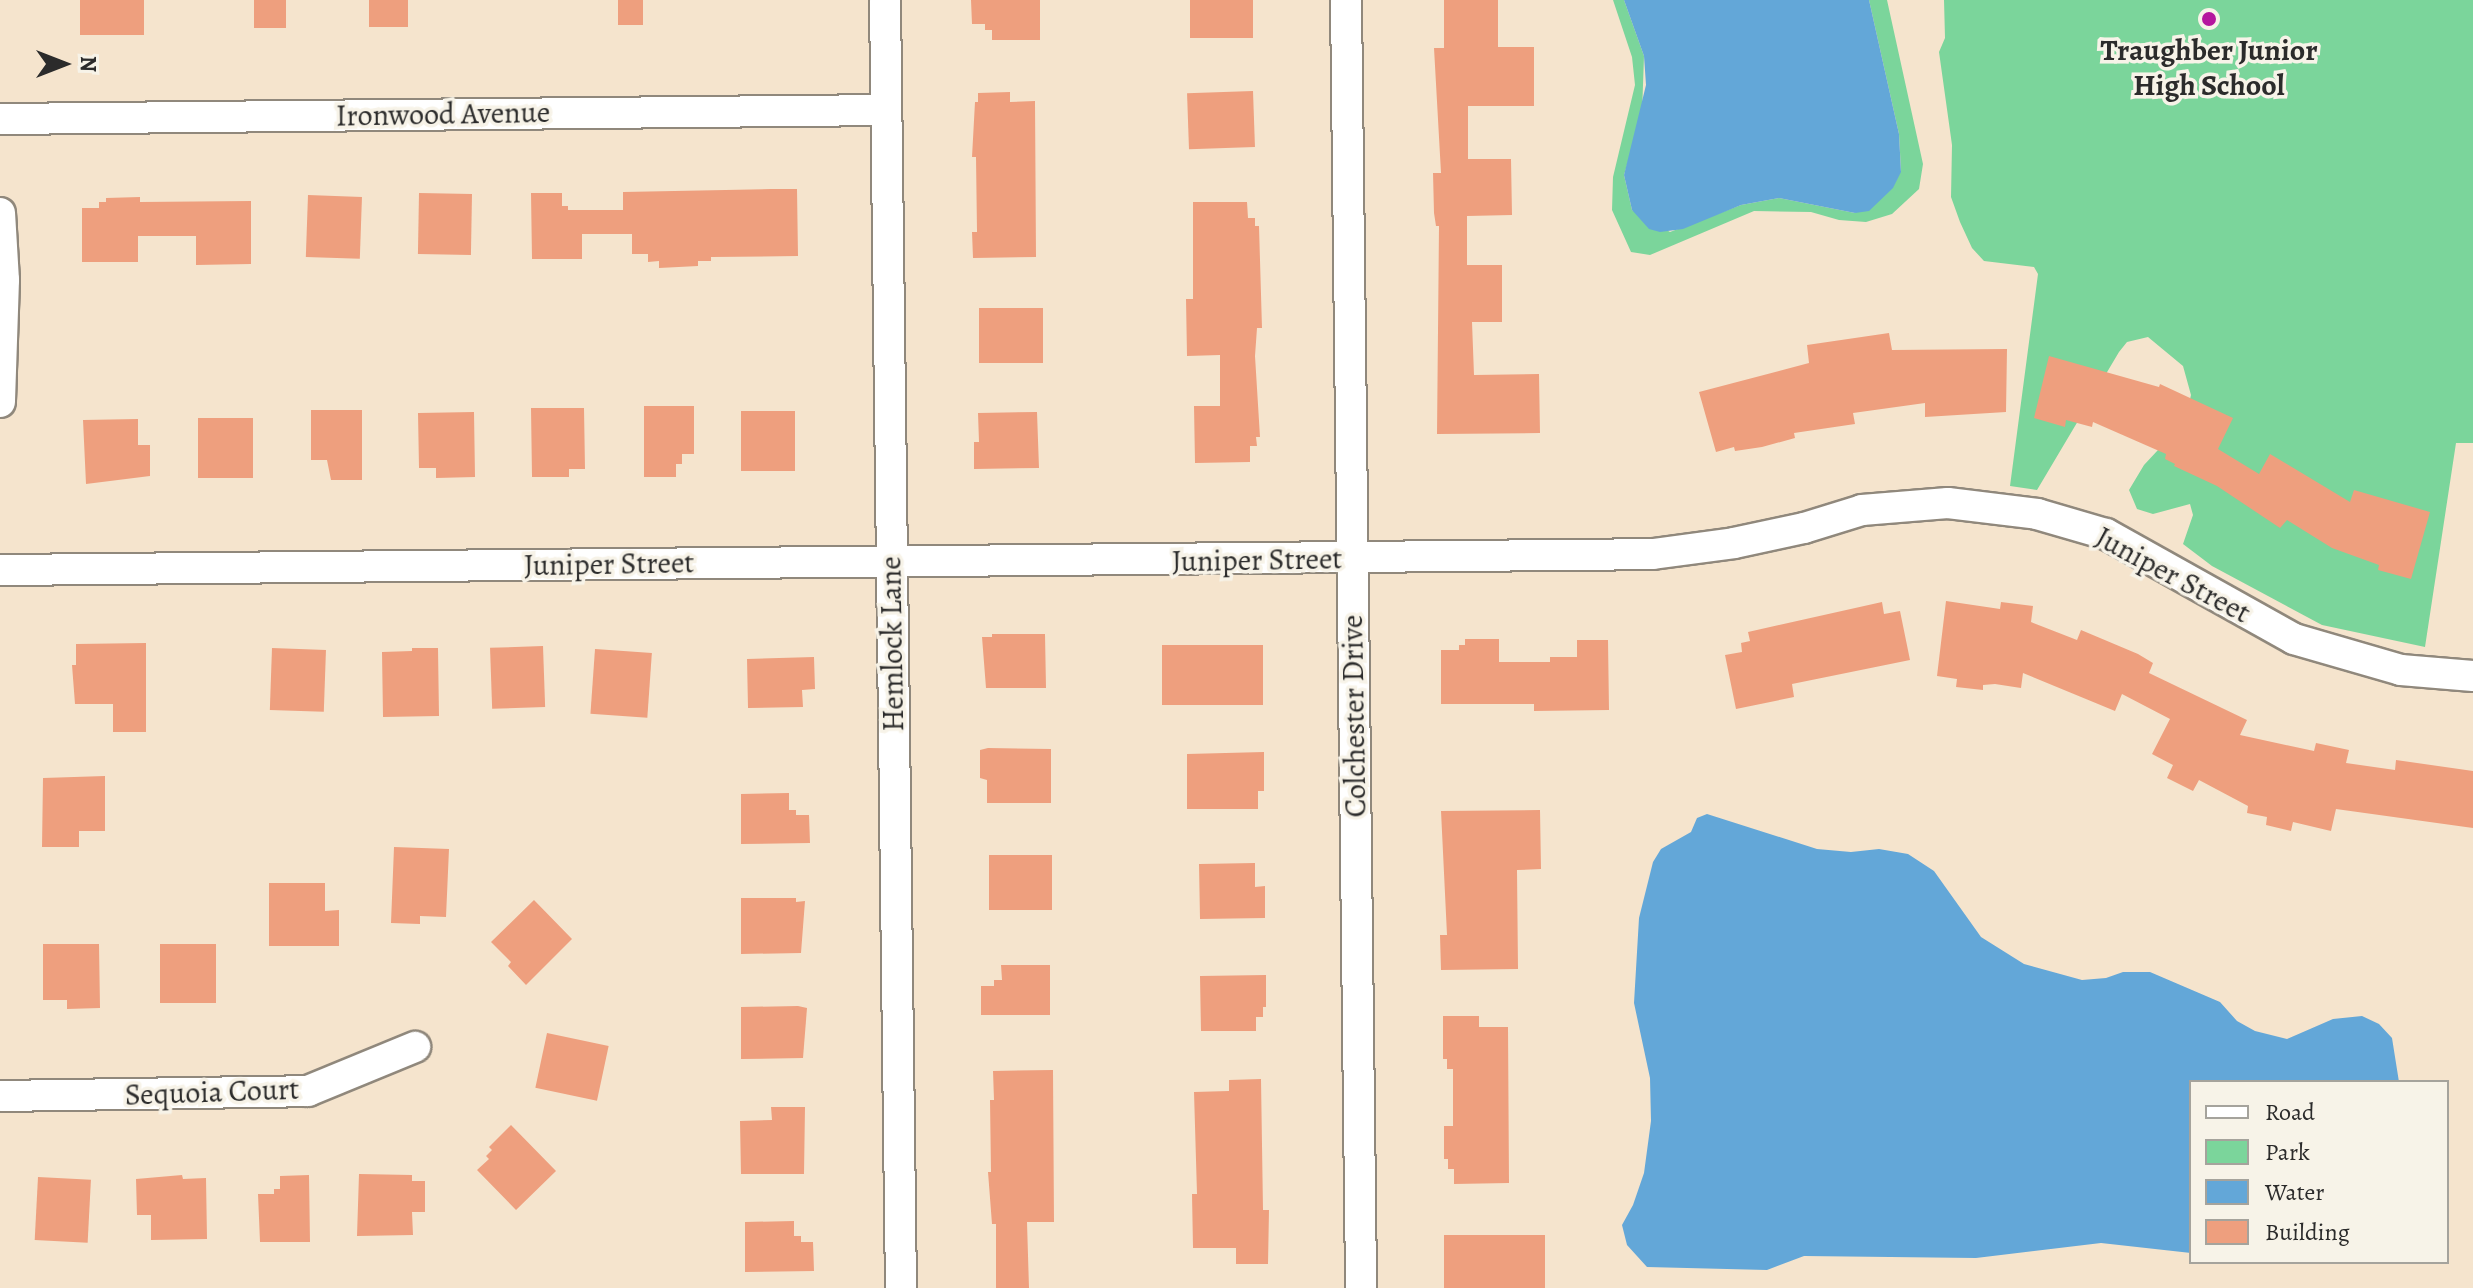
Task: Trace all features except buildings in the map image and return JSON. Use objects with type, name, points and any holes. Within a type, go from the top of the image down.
[{"type":"street","name":"Hemlock Lane","points":[[885,0],[901,1288]]},
{"type":"street","name":"Colchester Drive","points":[[1346,0],[1361,1288]]},
{"type":"street","name":"Ironwood Avenue","points":[[0,119],[886,110]]},
{"type":"street","points":[[0,213],[4,280],[0,402]]},
{"type":"street","name":"Juniper Street","points":[[0,570],[1653,554],[1748,540],[1862,510],[1948,503],[2037,514],[2106,534],[2294,639],[2401,670],[2473,676]]},
{"type":"street","name":"Sequoia Court","points":[[0,1096],[308,1091],[415,1047]]},
{"type":"green space","points":[[1613,0],[1624,0],[1644,56],[1642,114],[1624,175],[1632,210],[1670,232],[1741,205],[1779,198],[1855,213],[1901,171],[1899,134],[1869,0],[1887,0],[1923,164],[1919,189],[1892,214],[1866,222],[1839,220],[1811,212],[1754,211],[1650,255],[1631,252],[1612,210],[1613,177],[1635,85],[1632,57]]},
{"type":"green space","points":[[1944,0],[2473,0],[2473,443],[2456,443],[2425,647],[2322,625],[2212,566],[2183,544],[2193,515],[2190,504],[2153,514],[2137,509],[2129,490],[2144,465],[2185,421],[2191,395],[2183,366],[2148,337],[2127,342],[2119,352],[2037,490],[2010,486],[2038,274],[2034,267],[1984,261],[1972,248],[1951,197],[1952,145],[1939,52],[1945,38]]},
{"type":"water","points":[[1624,0],[1869,0],[1899,134],[1901,172],[1893,188],[1869,211],[1855,213],[1779,198],[1741,205],[1683,229],[1660,232],[1649,229],[1632,210],[1624,175],[1646,85],[1644,56]]},
{"type":"water","points":[[1707,814],[1817,849],[1851,852],[1879,849],[1908,854],[1934,871],[1981,937],[2024,964],[2082,980],[2106,978],[2123,972],[2150,972],[2220,1002],[2237,1021],[2255,1031],[2287,1039],[2333,1019],[2362,1016],[2379,1024],[2392,1038],[2399,1080],[2189,1080],[2189,1253],[2101,1243],[1976,1258],[1804,1256],[1767,1270],[1647,1267],[1627,1245],[1622,1225],[1644,1173],[1651,1121],[1650,1078],[1634,1003],[1639,918],[1653,862],[1661,849],[1691,832],[1697,818]]},
{"type":"place","name":"Traughber Junior High School","points":[[2209,19]]}]
